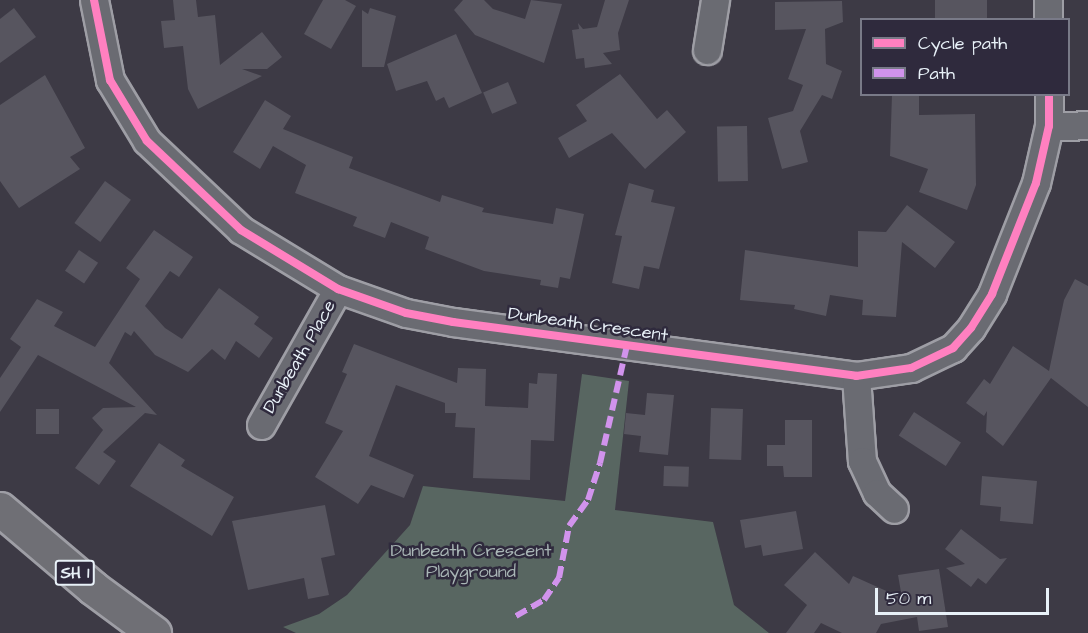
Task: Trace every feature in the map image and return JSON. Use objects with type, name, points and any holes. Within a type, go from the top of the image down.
[{"type":"highway","name":"SH 1","points":[[0,509],[93,588],[154,633]]},
{"type":"street","name":"Dunbeath Crescent","points":[[94,0],[110,80],[147,141],[241,230],[338,289],[406,313],[453,322],[856,376],[911,368],[953,348],[971,328],[1017,236],[1036,183],[1049,126],[1049,96]]},
{"type":"street","points":[[707,51],[715,0]]},
{"type":"street","points":[[1048,0],[1048,18]]},
{"type":"street","points":[[1049,126],[1088,125]]},
{"type":"street","name":"Dunbeath Place","points":[[261,425],[338,289]]},
{"type":"street","points":[[856,376],[861,461],[877,494],[894,509]]},
{"type":"green space","name":"Dunbeath Crescent Playground","points":[[582,374],[629,381],[615,510],[713,522],[734,605],[769,633],[296,633],[283,627],[319,614],[347,595],[410,525],[423,486],[565,501]]},
{"type":"building","points":[[173,0],[196,0],[198,17],[215,15],[220,65],[262,32],[282,57],[267,69],[242,69],[262,76],[198,109],[188,89],[183,46],[164,48],[161,21],[175,20]]},
{"type":"building","points":[[323,0],[345,0],[356,6],[331,49],[304,34]]},
{"type":"building","points":[[463,0],[484,0],[493,9],[525,19],[531,0],[562,4],[544,63],[475,35],[454,10]]},
{"type":"building","points":[[605,0],[629,0],[618,33],[620,50],[603,53],[612,64],[585,68],[584,58],[576,59],[572,30],[579,29],[578,23],[583,29],[597,27]]},
{"type":"building","points":[[935,0],[987,0],[987,18],[935,18]]},
{"type":"building","points":[[842,1],[843,22],[825,29],[826,64],[842,71],[832,99],[822,95],[800,131],[808,162],[782,169],[768,118],[793,111],[803,85],[788,79],[806,29],[775,30],[775,2]]},
{"type":"building","points":[[14,8],[36,37],[0,63],[0,19]]},
{"type":"building","points":[[370,8],[396,16],[384,67],[362,67],[362,10],[368,14]]},
{"type":"building","points":[[456,34],[482,93],[449,108],[444,97],[436,101],[427,81],[396,91],[387,64]]},
{"type":"building","points":[[620,74],[657,119],[667,110],[686,132],[645,169],[612,133],[569,158],[558,138],[587,121],[576,105]]},
{"type":"building","points":[[45,75],[85,148],[70,157],[80,169],[19,208],[0,181],[0,105]]},
{"type":"building","points":[[508,82],[517,103],[492,114],[483,93]]},
{"type":"building","points":[[892,96],[919,96],[919,115],[975,114],[976,185],[967,210],[919,192],[928,169],[890,156]]},
{"type":"building","points":[[265,100],[291,116],[283,129],[353,157],[349,168],[440,202],[442,195],[484,208],[482,212],[553,224],[556,208],[584,214],[570,279],[560,277],[558,288],[540,285],[541,280],[484,271],[425,249],[429,237],[391,222],[385,238],[353,226],[357,217],[295,193],[306,165],[273,146],[260,169],[233,152]]},
{"type":"building","points":[[747,126],[748,181],[718,182],[717,127]]},
{"type":"building","points":[[105,181],[131,200],[100,242],[74,223]]},
{"type":"building","points":[[629,183],[654,190],[651,202],[675,207],[659,269],[644,266],[639,289],[612,283],[622,236],[615,235]]},
{"type":"building","points":[[907,205],[955,242],[935,268],[902,242],[896,317],[862,315],[863,300],[830,295],[826,316],[794,309],[795,305],[740,300],[745,250],[858,267],[858,231],[886,232]]},
{"type":"building","points":[[154,230],[193,257],[179,277],[170,271],[145,306],[165,328],[182,339],[219,288],[259,317],[254,324],[273,338],[259,358],[236,341],[225,360],[212,349],[188,372],[155,355],[134,331],[131,336],[125,332],[109,363],[157,415],[145,413],[103,452],[116,461],[99,485],[75,468],[103,430],[92,418],[103,408],[136,407],[38,355],[0,412],[0,378],[21,347],[10,339],[37,299],[63,312],[54,326],[95,347],[140,279],[126,268]]},
{"type":"building","points":[[79,250],[98,263],[84,284],[65,271]]},
{"type":"building","points":[[1075,279],[1088,286],[1088,407],[1051,378],[1003,446],[986,432],[987,411],[984,416],[966,403],[984,379],[990,384],[1013,346],[1049,371],[1064,300]]},
{"type":"building","points":[[354,344],[457,383],[458,368],[486,369],[485,406],[528,408],[529,383],[537,384],[538,373],[557,374],[554,441],[531,440],[530,480],[473,478],[475,428],[455,427],[456,413],[445,413],[445,403],[396,385],[369,456],[414,475],[404,498],[371,485],[358,504],[315,477],[343,431],[325,423],[347,374],[342,372]]},
{"type":"building","points":[[647,393],[674,395],[668,455],[639,452],[641,436],[624,434],[626,413],[645,415]]},
{"type":"building","points":[[711,408],[743,409],[741,460],[709,459]]},
{"type":"building","points":[[36,409],[59,409],[59,434],[36,434]]},
{"type":"building","points":[[914,412],[961,442],[946,466],[899,435]]},
{"type":"building","points":[[785,420],[812,420],[812,477],[784,477],[783,466],[767,466],[767,445],[785,445]]},
{"type":"building","points":[[159,443],[185,460],[181,466],[234,497],[212,536],[130,486]]},
{"type":"building","points":[[664,466],[689,467],[688,487],[663,486]]},
{"type":"building","points":[[982,476],[1037,481],[1033,524],[1000,521],[1001,507],[980,505]]},
{"type":"building","points":[[325,505],[335,555],[321,558],[329,595],[308,599],[304,578],[248,590],[232,521]]},
{"type":"building","points":[[796,511],[803,549],[763,556],[761,545],[745,548],[740,520]]},
{"type":"building","points":[[961,529],[1000,559],[1007,558],[986,584],[978,578],[971,587],[946,568],[965,564],[945,549]]},
{"type":"building","points":[[815,552],[849,584],[853,576],[902,598],[898,575],[939,569],[948,627],[919,631],[917,617],[881,624],[876,633],[842,633],[821,623],[814,633],[786,633],[807,605],[784,585]]},
{"type":"marked path","points":[[516,616],[544,600],[559,578],[569,526],[588,500],[600,463],[627,345]]},
{"type":"cycle path","points":[[94,0],[110,80],[147,141],[241,230],[338,289],[406,313],[453,322],[856,376],[911,368],[953,348],[971,328],[992,294],[1036,183],[1049,126],[1049,96]]}]
